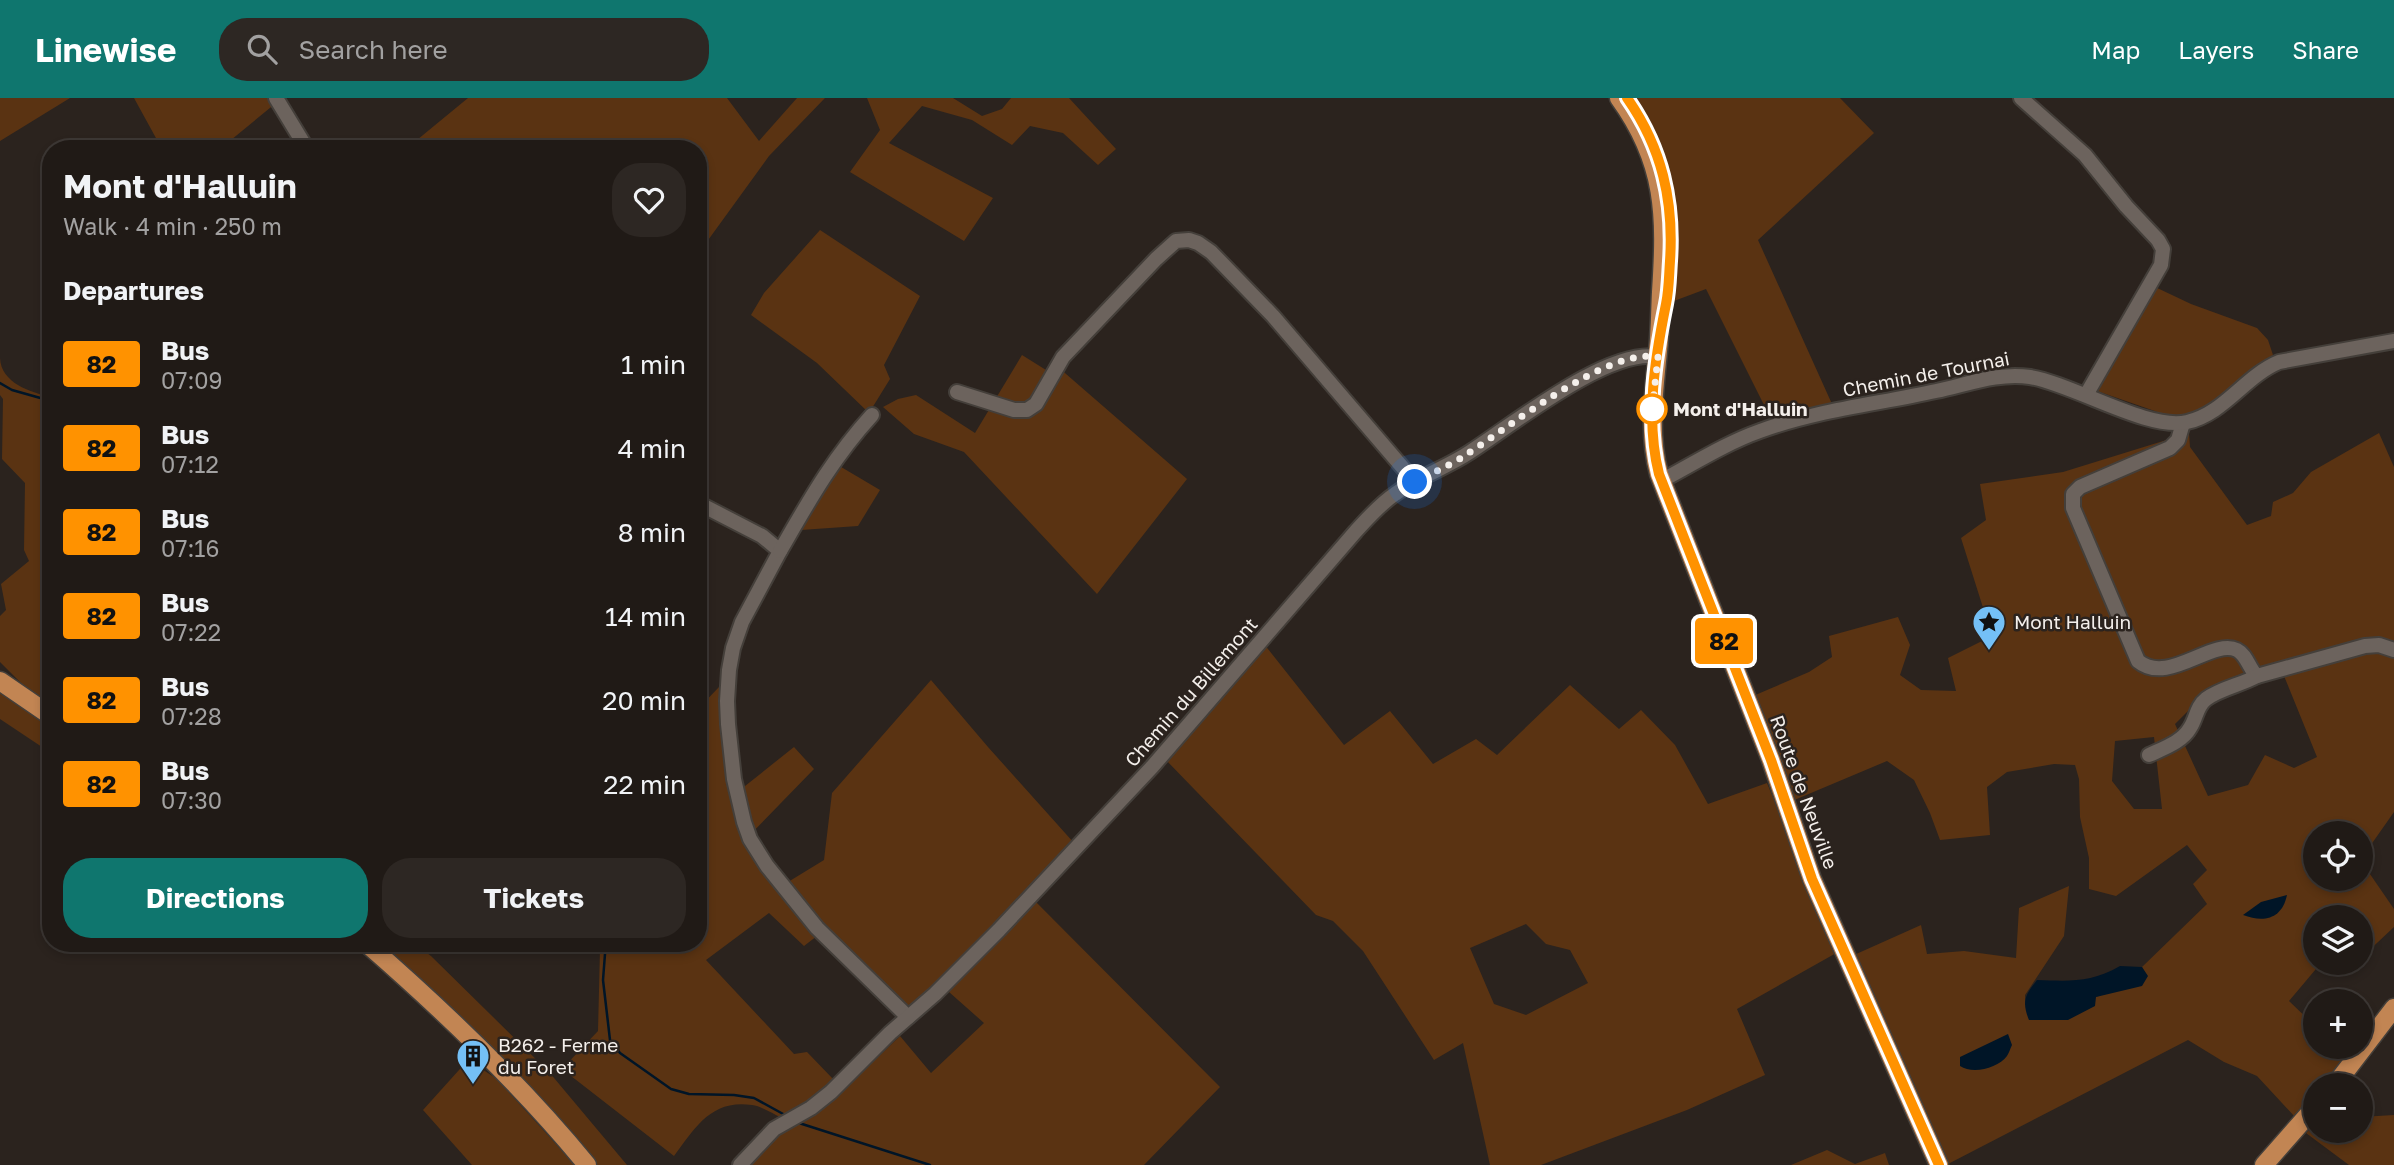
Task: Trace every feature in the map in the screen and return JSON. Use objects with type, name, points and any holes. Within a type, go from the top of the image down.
[{"type":"main road","name":"Route de Neuville","points":[[1619,98],[1643,139],[1654,167],[1664,224],[1661,323],[1652,424],[1655,457],[1661,481],[1767,749],[1812,879],[1939,1165]]},
{"type":"main road","name":"Route de Neuville","points":[[1627,98],[1644,124],[1656,151],[1669,198],[1670,265],[1667,303],[1661,323]]},
{"type":"main road","points":[[0,670],[32,703]]},
{"type":"main road","points":[[0,681],[42,710]]},
{"type":"main road","points":[[376,952],[471,1040],[587,1164]]},
{"type":"main road","points":[[2344,1073],[2394,1008]]},
{"type":"main road","points":[[2264,1165],[2303,1121]]},
{"type":"street","points":[[276,98],[302,140]]},
{"type":"street","points":[[2021,98],[2085,155],[2163,249],[2161,265],[2086,396]]},
{"type":"street","points":[[957,392],[1014,410],[1022,411],[1032,407],[1039,400],[1059,362],[1142,273],[1173,243],[1181,239],[1189,240],[1211,252],[1273,316],[1415,482]]},
{"type":"street","points":[[2257,676],[2242,654],[2233,649],[2161,668],[2147,667],[2138,661],[2073,508],[2073,494],[2080,487],[2170,448],[2178,440],[2183,423],[2209,413],[2264,370],[2279,362],[2394,341]]},
{"type":"street","name":"Chemin du Billemont","points":[[740,1165],[774,1129],[831,1093],[959,971],[1152,766],[1365,521],[1389,498],[1464,456],[1578,382],[1633,356],[1658,357]]},
{"type":"street","name":"Chemin de Tournai","points":[[1661,481],[1761,430],[1882,400],[1993,378],[2012,376],[2036,379],[2155,421],[2183,423]]},
{"type":"street","points":[[872,415],[848,441],[818,484],[742,622],[729,670],[728,724],[734,779],[744,822],[767,866],[817,928],[908,1017]]},
{"type":"street","points":[[707,508],[762,536],[780,551]]},
{"type":"street","points":[[2149,755],[2184,736],[2198,707],[2207,699],[2257,676],[2365,646],[2379,645],[2394,650]]},
{"type":"shaded area","points":[[0,98],[70,98],[0,141]]},
{"type":"shaded area","points":[[134,98],[284,98],[310,140],[299,140],[276,103],[231,140],[157,140]]},
{"type":"shaded area","points":[[468,98],[727,98],[759,141],[797,98],[825,98],[769,156],[707,242],[707,140],[417,140]]},
{"type":"shaded area","points":[[867,98],[953,98],[982,116],[1002,109],[1011,98],[1069,98],[1116,149],[1098,165],[1063,133],[1030,126],[1012,145],[972,120],[922,106],[889,143],[993,198],[964,241],[850,172],[880,130]]},
{"type":"shaded area","points":[[1635,98],[1840,98],[1874,133],[1758,240],[1832,404],[1770,417],[1706,289],[1674,301],[1676,247],[1673,195],[1661,146]]},
{"type":"shaded area","points":[[820,230],[920,296],[884,365],[890,379],[869,413],[817,363],[751,315],[764,293]]},
{"type":"shaded area","points":[[1148,260],[1058,367],[1187,479],[1097,594],[964,452],[914,434],[883,407],[898,399],[916,395],[975,433],[1022,355],[1046,370]]},
{"type":"shaded area","points":[[2153,286],[2191,304],[2257,328],[2268,340],[2273,355],[2218,400],[2194,414],[2169,416],[2097,391]]},
{"type":"shaded area","points":[[0,358],[5,374],[11,380],[42,394],[42,700],[28,690],[0,662],[0,616],[6,610],[1,584],[29,561],[24,550],[25,483],[2,459],[3,399],[0,395]]},
{"type":"shaded area","points":[[2189,433],[2190,447],[2247,525],[2271,516],[2273,502],[2293,493],[2311,472],[2379,433],[2394,467],[2394,812],[2373,842],[2373,821],[2303,821],[2303,891],[2373,891],[2373,878],[2394,909],[2394,927],[2373,947],[2373,905],[2303,905],[2303,975],[2311,975],[2289,1001],[2303,1014],[2303,1059],[2344,1059],[2333,1073],[2303,1073],[2303,1108],[2295,1117],[2257,1076],[2224,1062],[2188,1040],[1948,1164],[1854,955],[1921,925],[1927,954],[1964,951],[2016,958],[2019,908],[2069,886],[2064,936],[2025,995],[2025,1005],[2096,997],[2147,976],[2142,967],[2207,904],[2193,884],[2207,870],[2187,845],[2116,896],[2089,889],[2089,858],[2080,817],[2079,779],[2075,765],[2054,764],[2007,772],[1987,787],[1990,835],[1940,840],[1914,780],[1887,761],[1792,801],[1753,696],[1809,672],[1832,657],[1829,636],[1898,617],[1910,645],[1900,675],[1921,690],[1956,691],[1948,658],[1992,636],[1961,538],[1986,520],[1980,484],[2063,472]],"holes":[[[2280,666],[2317,757],[2294,768],[2265,755],[2248,785],[2208,796],[2175,724],[2195,704]],[[2154,737],[2162,809],[2134,809],[2112,781],[2115,741]]]},
{"type":"shaded area","points":[[831,461],[880,490],[858,526],[801,530],[791,525]]},
{"type":"shaded area","points":[[1264,644],[1344,745],[1390,711],[1433,764],[1476,739],[1497,755],[1570,685],[1619,729],[1641,710],[1675,745],[1708,804],[1767,783],[1838,952],[1737,1009],[1765,1075],[1687,1110],[1541,1165],[1490,1165],[1463,1043],[1434,1060],[1363,951],[1333,921],[1316,915],[1165,759]],"holes":[[[1526,924],[1546,944],[1570,950],[1588,983],[1526,1015],[1494,1004],[1470,948]]]},
{"type":"shaded area","points":[[931,680],[1083,853],[1036,902],[1220,1087],[1144,1165],[748,1165],[775,1135],[795,1126],[800,1119],[829,1104],[900,1036],[931,1073],[984,1023],[949,992],[919,1018],[817,936],[804,946],[769,913],[706,960],[794,1054],[807,1052],[834,1080],[820,1097],[782,1118],[752,1105],[725,1106],[697,1126],[674,1156],[562,1069],[598,1031],[600,952],[707,952],[707,700],[719,687],[732,685],[730,702],[740,790],[794,747],[814,769],[744,841],[788,882],[824,860],[832,793]]},
{"type":"shaded area","points":[[0,689],[42,718],[42,747],[0,719]]},
{"type":"shaded area","points":[[386,952],[426,952],[431,956],[549,1072],[627,1165],[597,1165],[546,1107]]},
{"type":"shaded area","points":[[468,1060],[497,1079],[575,1165],[472,1165],[423,1110]]},
{"type":"shaded area","points":[[2394,1115],[2394,1165],[2349,1165],[2319,1143],[2373,1143],[2373,1116]]},
{"type":"shaded area","points":[[1827,1150],[1855,1164],[1885,1153],[1889,1165],[1791,1165]]},
{"type":"water","points":[[2287,895],[2281,909],[2271,917],[2258,919],[2243,915],[2261,902]]},
{"type":"water","points":[[2120,966],[2142,967],[2148,976],[2142,986],[2096,997],[2095,1006],[2068,1020],[2029,1020],[2025,1008],[2026,998],[2037,980],[2089,978]]},
{"type":"water","points":[[2008,1034],[2012,1045],[2007,1056],[1998,1064],[1978,1070],[1960,1066],[1960,1057]]},
{"type":"waterway","points":[[0,383],[12,390],[42,398]]},
{"type":"waterway","points":[[604,952],[603,980],[610,1040],[620,1053],[671,1089],[689,1094],[754,1098],[785,1115]]},
{"type":"waterway","points":[[799,1123],[930,1165]]},
{"type":"bus line","name":"82","points":[[1627,98],[1644,124],[1656,151],[1664,173],[1670,205],[1671,241],[1667,303],[1661,323],[1652,411],[1653,446],[1659,474],[1771,760],[1812,879],[1939,1165]]},
{"type":"place","name":"Mont d'Halluin","points":[[1652,409]]},
{"type":"place","name":"Mont Halluin","points":[[1989,652]]},
{"type":"place","name":"B262 - Ferme du Foret","points":[[473,1086]]},
{"type":"route","points":[[1415,482],[1464,456],[1569,386],[1633,356],[1658,357],[1652,409]]}]
